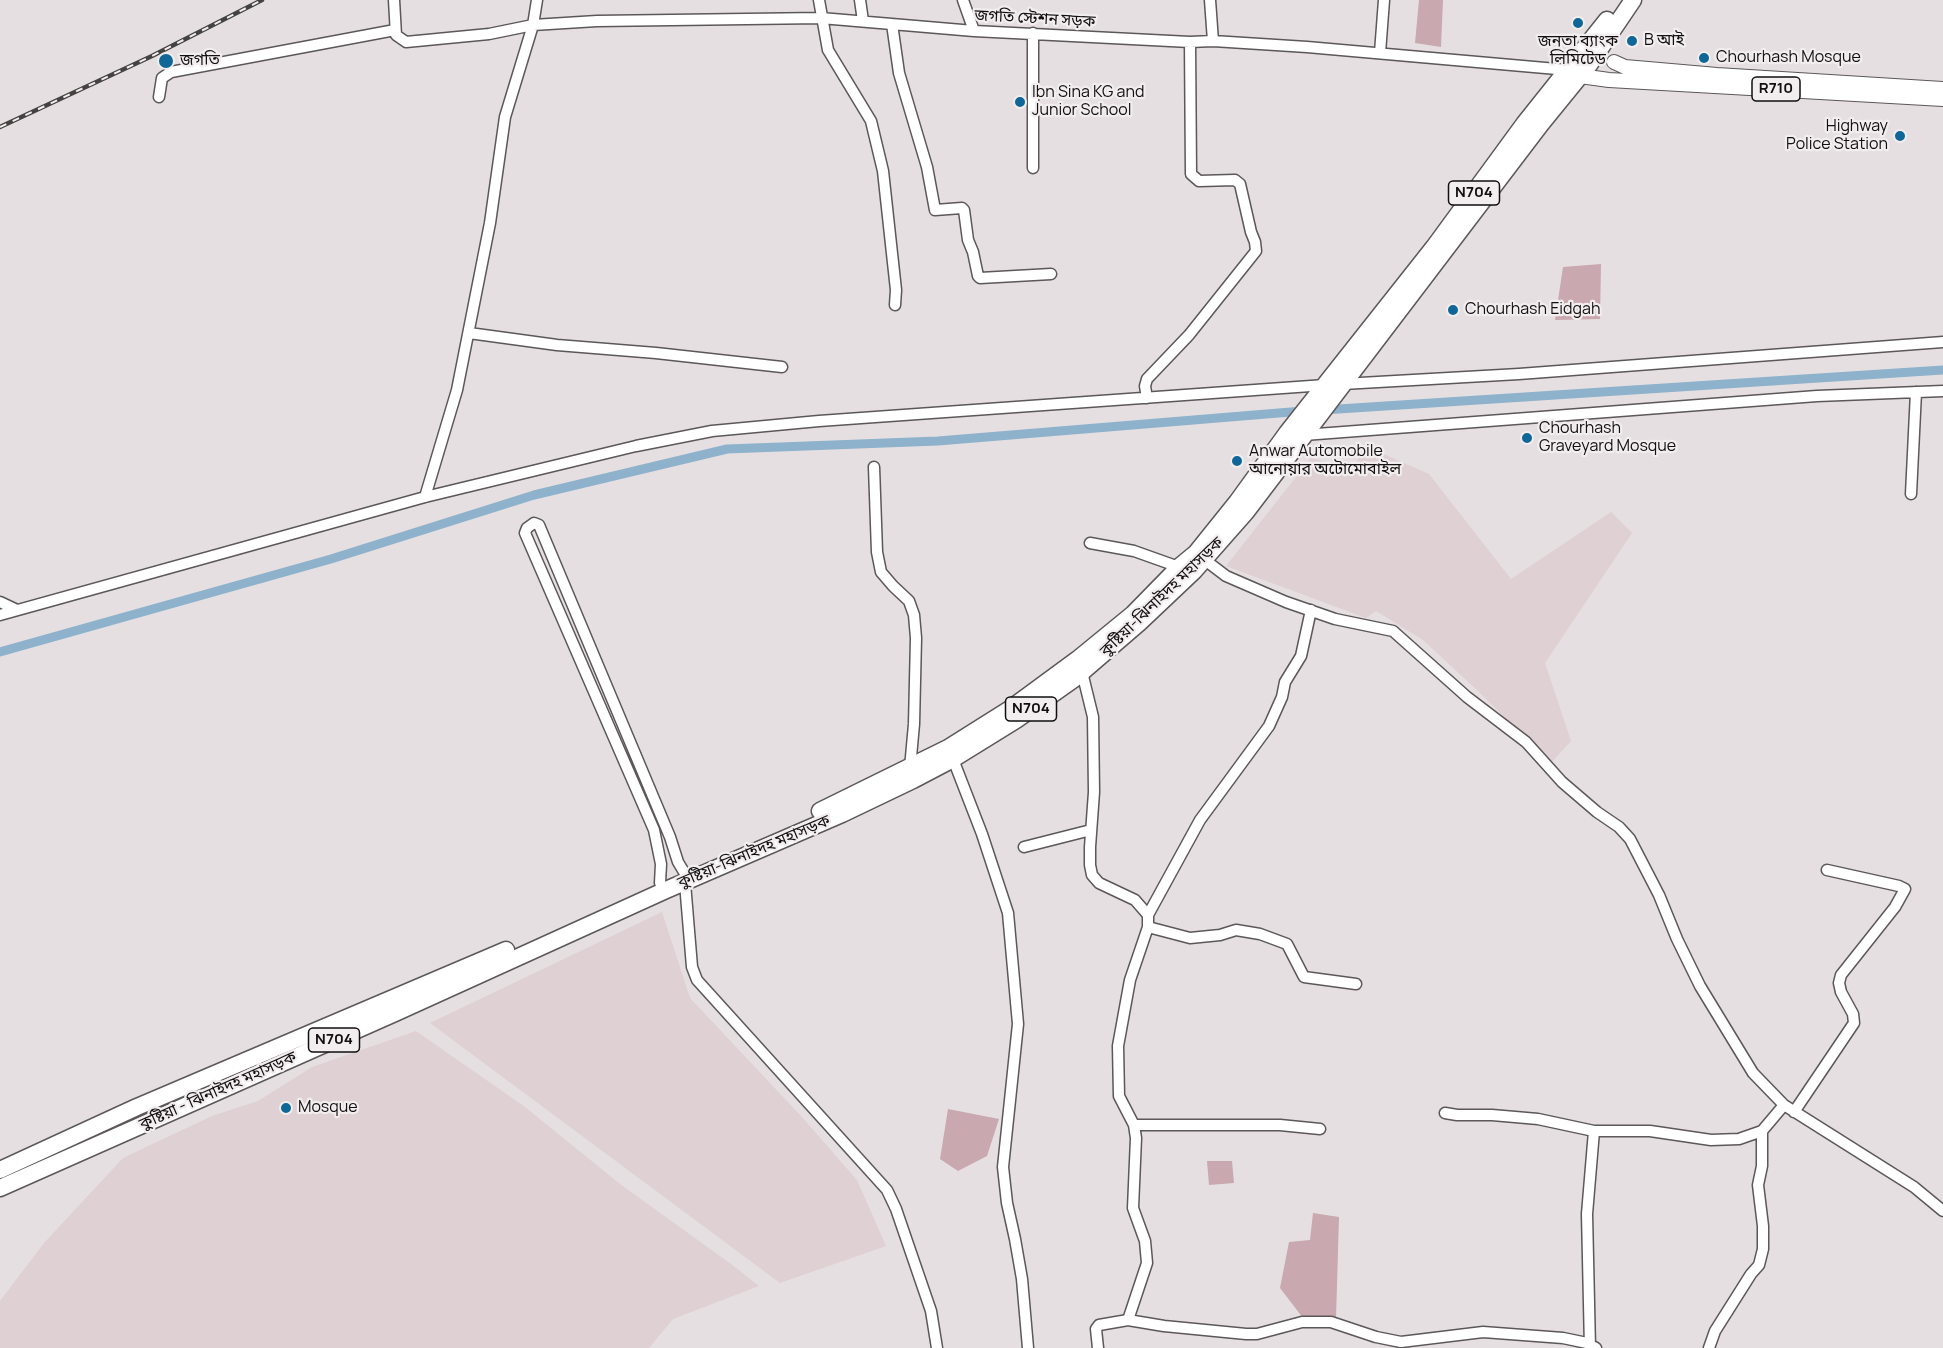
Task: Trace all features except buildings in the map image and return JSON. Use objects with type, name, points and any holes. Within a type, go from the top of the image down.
[{"type":"highway","name":"কুষ্টিয়া-ঝিনাইদহ মহাসড়ক","points":[[1599,40],[1621,0]]},
{"type":"highway","name":"কুষ্টিয়া-ঝিনাইদহ মহাসড়ক","points":[[674,881],[842,814],[998,724],[1139,623],[1246,512],[1305,434],[1335,388],[1434,257],[1524,123],[1574,73],[1633,0]]},
{"type":"highway","name":"কুষ্টিয়া-ঝিনাইদহ মহাসড়ক","points":[[1080,666],[1179,567],[1201,557],[1287,433],[1335,388]]},
{"type":"highway","name":"কুষ্টিয়া-ঝিনাইদহ মহাসড়ক","points":[[674,881],[910,768],[951,753]]},
{"type":"highway","name":"কুষ্টিয়া - ঝিনাইদহ মহাসড়ক","points":[[0,1170],[137,1107],[674,881]]},
{"type":"highway","name":"কুষ্টিয়া - ঝিনাইদহ মহাসড়ক","points":[[0,1188],[384,1018],[674,881]]},
{"type":"main road","points":[[1599,40],[1614,62],[1609,80]]},
{"type":"main road","name":"R710","points":[[1614,62],[1625,67],[1943,99]]},
{"type":"main road","name":"R710","points":[[1574,73],[1609,80],[1881,91],[1943,89]]},
{"type":"street","points":[[159,97],[162,78],[171,72],[395,30],[394,0]]},
{"type":"street","points":[[425,496],[457,390],[490,223],[505,117],[533,25],[537,0]]},
{"type":"street","points":[[819,0],[828,50],[871,121],[883,171],[896,290],[895,305]]},
{"type":"street","points":[[860,0],[863,21]]},
{"type":"street","points":[[963,0],[974,31]]},
{"type":"street","points":[[1210,0],[1213,41]]},
{"type":"street","points":[[1380,53],[1384,0]]},
{"type":"street","name":"জগতি স্টেশন সড়ক","points":[[395,30],[399,38],[406,42],[489,34],[533,25],[597,21],[821,18],[974,31],[1190,42],[1213,41],[1380,53],[1574,73]]},
{"type":"street","points":[[892,24],[899,73],[927,167],[935,210],[962,208],[964,210],[968,240],[980,278],[1051,274]]},
{"type":"street","points":[[1033,33],[1033,168]]},
{"type":"street","points":[[1147,398],[1145,386],[1147,379],[1189,335],[1256,251],[1240,184],[1235,180],[1199,181],[1191,174],[1190,42]]},
{"type":"street","points":[[469,333],[557,345],[782,367]]},
{"type":"street","points":[[0,615],[347,520],[425,496],[636,446],[712,431],[819,421],[1147,398],[1335,388],[1943,342]]},
{"type":"street","points":[[1305,434],[1805,397],[1943,391]]},
{"type":"street","points":[[1911,494],[1916,392]]},
{"type":"street","points":[[874,467],[877,552],[881,572],[909,601],[914,615],[916,664],[910,768]]},
{"type":"street","points":[[674,881],[661,864],[654,830],[525,533],[527,528],[534,523],[539,525],[670,837],[678,862],[674,881],[692,967],[697,980],[887,1190],[896,1209],[931,1311],[937,1348]]},
{"type":"street","points":[[1090,543],[1134,551],[1179,567]]},
{"type":"street","points":[[1201,557],[1227,576],[1286,602],[1335,619],[1393,631],[1467,697],[1526,742],[1562,782],[1628,836],[1659,895],[1700,986],[1753,1073],[1784,1105],[1914,1187],[1943,1211]]},
{"type":"street","points":[[0,602],[16,610]]},
{"type":"street","points":[[1128,1320],[1147,1263],[1145,1241],[1133,1208],[1136,1138],[1134,1125],[1119,1096],[1118,1046],[1130,980],[1148,927],[1148,915],[1200,820],[1269,726],[1282,697],[1285,682],[1300,656],[1311,610]]},
{"type":"street","points":[[1080,666],[1093,717],[1094,792],[1090,865],[1092,874],[1099,883],[1135,900],[1148,915]]},
{"type":"street","points":[[951,753],[982,834],[1008,913],[1018,1024],[1003,1167],[1006,1203],[1016,1239],[1022,1279],[1028,1348]]},
{"type":"street","points":[[1024,847],[1091,830]]},
{"type":"street","points":[[1794,1112],[1854,1023],[1853,1014],[1841,992],[1839,983],[1841,975],[1895,907],[1905,889],[1827,870]]},
{"type":"street","points":[[1148,927],[1190,938],[1220,935],[1236,930],[1260,934],[1287,944],[1304,977],[1356,984]]},
{"type":"street","points":[[1445,1113],[1538,1119],[1594,1131],[1650,1131],[1712,1140],[1739,1139],[1762,1131],[1784,1105]]},
{"type":"street","points":[[1134,1125],[1280,1125],[1320,1129]]},
{"type":"street","points":[[1098,1348],[1096,1329],[1099,1325],[1128,1320],[1185,1329],[1246,1334],[1257,1334],[1302,1322],[1331,1322],[1376,1337],[1401,1342],[1484,1332],[1563,1338],[1592,1347],[1587,1214],[1594,1131]]},
{"type":"street","points":[[1709,1348],[1715,1331],[1759,1265],[1763,1249],[1758,1185],[1762,1166],[1762,1131]]},
{"type":"shaded area","points":[[1419,0],[1443,0],[1441,47],[1415,43]]},
{"type":"shaded area","points":[[1601,264],[1600,319],[1555,320],[1563,267]]},
{"type":"shaded area","points":[[1365,446],[1429,474],[1511,579],[1611,512],[1632,533],[1545,663],[1571,741],[1551,763],[1423,640],[1376,611],[1366,618],[1226,566],[1311,458],[1353,468]]},
{"type":"shaded area","points":[[662,912],[690,998],[801,1116],[857,1180],[886,1246],[780,1283],[430,1023]]},
{"type":"shaded area","points":[[416,1031],[525,1107],[620,1184],[759,1286],[673,1319],[649,1348],[0,1348],[0,1301],[44,1243],[123,1158],[212,1116],[258,1101],[312,1067]]},
{"type":"shaded area","points":[[948,1109],[999,1119],[987,1156],[958,1171],[940,1159]]},
{"type":"shaded area","points":[[1207,1161],[1232,1161],[1234,1183],[1209,1185]]},
{"type":"shaded area","points":[[1313,1213],[1339,1217],[1336,1319],[1303,1318],[1280,1288],[1289,1242],[1310,1240]]},
{"type":"waterway","points":[[1323,410],[1943,370]]},
{"type":"waterway","points":[[0,652],[331,559],[534,495],[727,449],[938,441],[1303,411]]},
{"type":"railway","points":[[0,127],[152,56],[262,0]]},
{"type":"place","name":"জনতা ব্যাংক লিমিটেড","points":[[1578,23]]},
{"type":"place","name":"B আই","points":[[1632,41]]},
{"type":"place","name":"Chourhash Mosque","points":[[1704,58]]},
{"type":"place","name":"জগতি","points":[[166,61]]},
{"type":"place","name":"Ibn Sina KG and Junior School","points":[[1020,102]]},
{"type":"place","name":"Highway Police Station","points":[[1900,136]]},
{"type":"place","name":"Chourhash Eidgah","points":[[1453,310]]},
{"type":"place","name":"Chourhash Graveyard Mosque","points":[[1527,438]]},
{"type":"place","name":"Anwar Automobile আনোয়ার অটোমোবাইল","points":[[1237,461]]},
{"type":"place","name":"Mosque","points":[[286,1108]]}]
